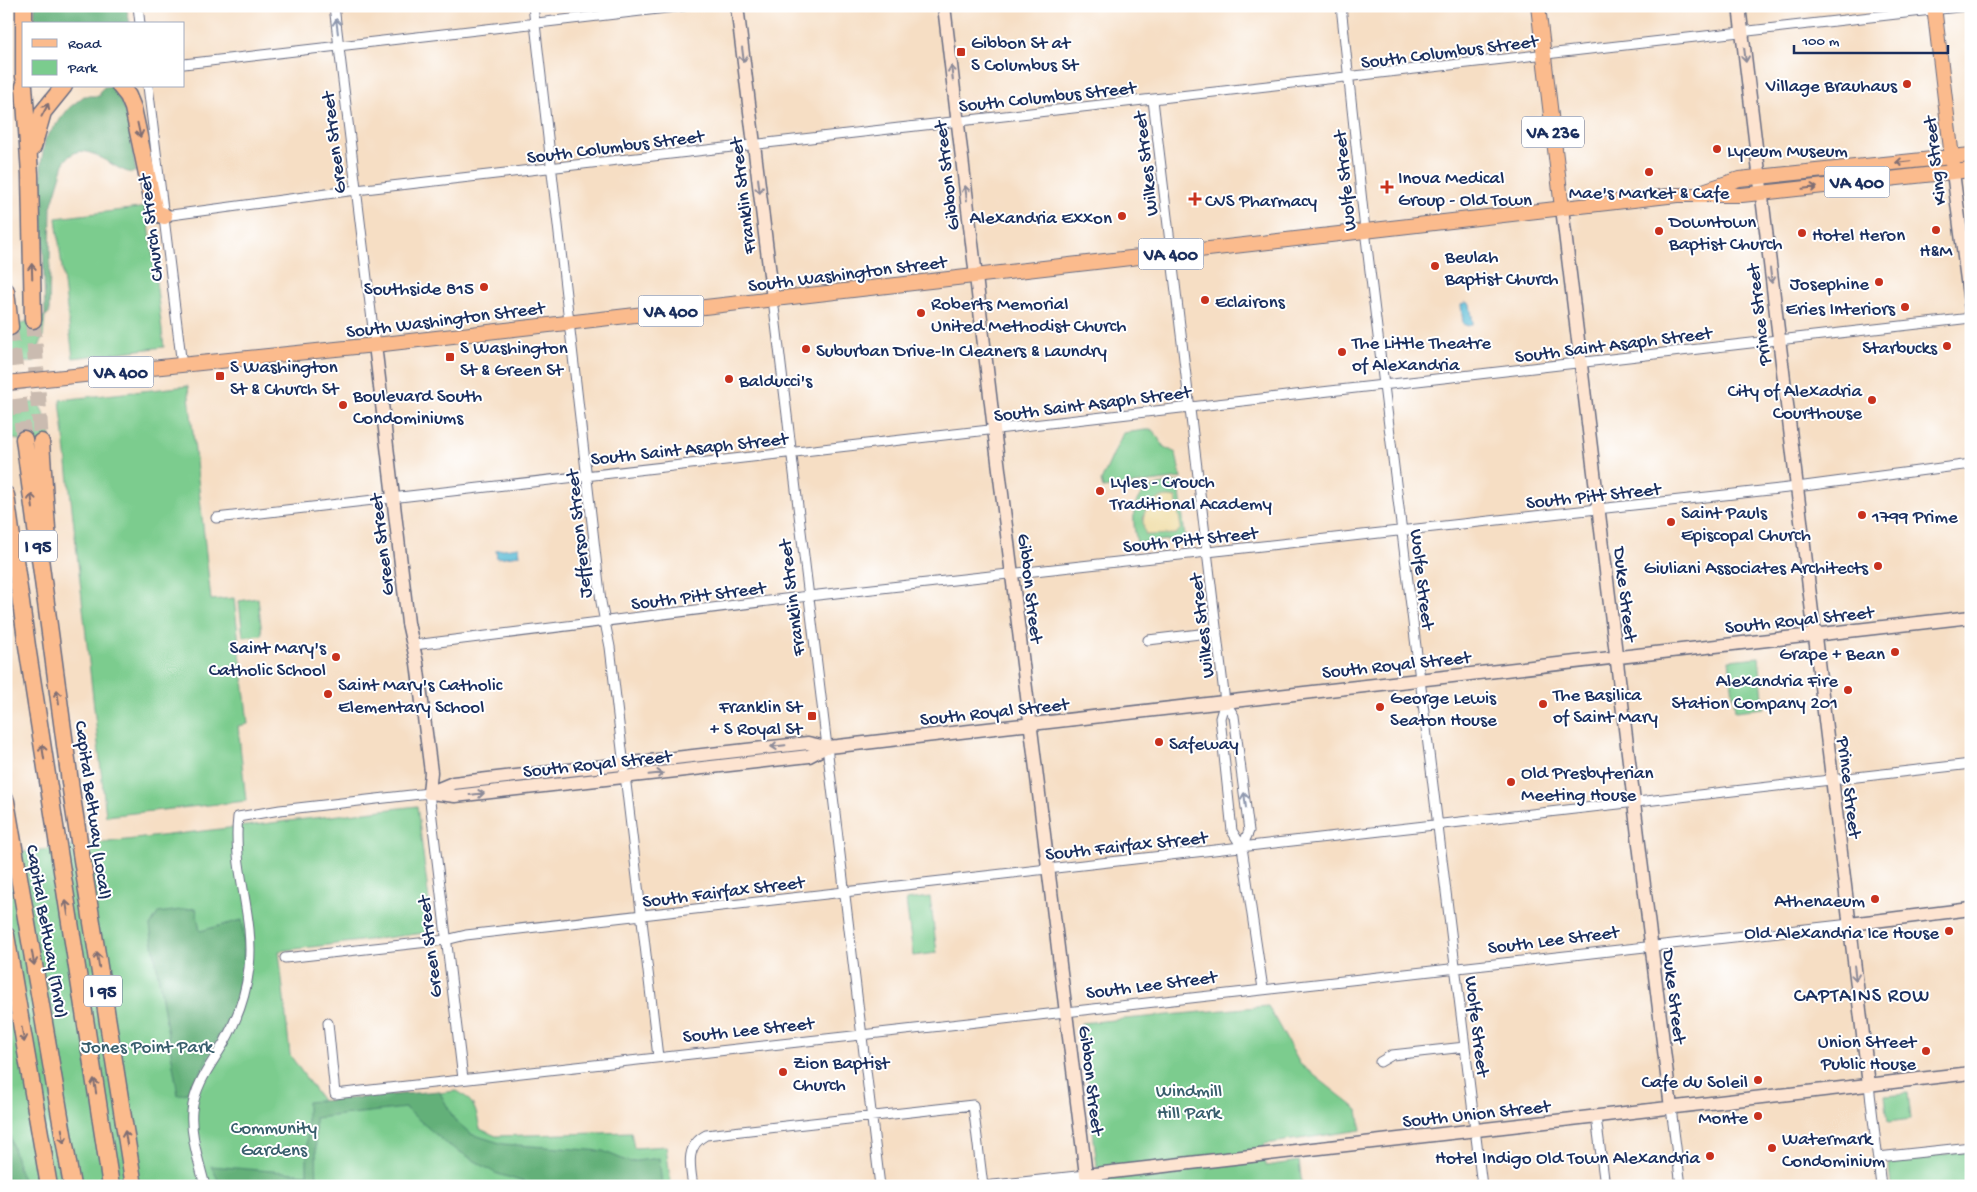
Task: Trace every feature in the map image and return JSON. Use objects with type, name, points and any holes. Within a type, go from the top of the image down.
[{"type":"highway","points":[[24,6],[24,22]]},
{"type":"highway","points":[[24,88],[30,174],[33,320]]},
{"type":"highway","points":[[30,174],[36,132],[43,112],[62,88]]},
{"type":"highway","points":[[122,88],[128,96],[133,108],[155,212],[164,216]]},
{"type":"highway","points":[[6,291],[10,327]]},
{"type":"highway","name":"Capital Beltway (Local)","points":[[24,439],[72,797],[134,1186]]},
{"type":"highway","points":[[41,442],[52,653]]},
{"type":"highway","name":"Capital Beltway (Thru)","points":[[6,495],[50,800],[111,1186]]},
{"type":"highway","name":"Capital Beltway (Thru)","points":[[7,804],[72,1186]]},
{"type":"highway","points":[[6,935],[49,1186]]},
{"type":"main road","name":"Duke Street","points":[[1538,6],[1562,208]]},
{"type":"main road","name":"King Street","points":[[1934,8],[1953,172]]},
{"type":"main road","name":"VA 400","points":[[1952,157],[1971,155]]},
{"type":"main road","name":"South Washington Street","points":[[1692,194],[1739,180],[1759,177],[1952,157]]},
{"type":"main road","name":"VA 400","points":[[1953,172],[1971,170]]},
{"type":"main road","name":"South Washington Street","points":[[6,383],[375,345],[1562,208],[1692,194],[1742,195],[1953,172]]},
{"type":"street","points":[[138,6],[140,22]]},
{"type":"street","name":"Green Street","points":[[334,6],[408,623],[414,645],[431,772],[428,793],[463,1079]]},
{"type":"street","name":"Jefferson Street","points":[[533,6],[604,623],[610,647],[658,1057]]},
{"type":"street","points":[[185,64],[684,6]]},
{"type":"street","name":"Franklin Street","points":[[737,6],[792,452],[860,1034],[880,1186]]},
{"type":"street","name":"Gibbon Street","points":[[944,6],[1086,1175]]},
{"type":"street","name":"Wolfe Street","points":[[1340,6],[1436,825],[1482,1186]]},
{"type":"street","name":"Prince Street","points":[[1739,6],[1881,1186]]},
{"type":"street","name":"South Columbus Street","points":[[164,216],[356,190],[1544,56],[1934,8],[1967,6]]},
{"type":"street","name":"Church Street","points":[[148,88],[182,366]]},
{"type":"street","name":"Wilkes Street","points":[[1153,100],[1225,702],[1220,718],[1232,831],[1242,847],[1263,989]]},
{"type":"street","name":"King Street","points":[[1953,172],[1971,311]]},
{"type":"street","name":"Duke Street","points":[[1562,208],[1681,1186]]},
{"type":"street","name":"South Saint Asaph Street","points":[[216,518],[587,474],[1971,318]]},
{"type":"street","name":"South Pitt Street","points":[[414,645],[604,623],[628,618],[809,596],[1796,487],[1971,464]]},
{"type":"street","name":"South Royal Street","points":[[205,1186],[192,1126],[194,1100],[202,1077],[236,1017],[245,991],[250,963],[250,923],[235,842],[238,817],[280,810],[428,793],[455,796],[809,756],[826,748],[1971,617]]},
{"type":"street","points":[[1148,640],[1216,632]]},
{"type":"street","name":"Wilkes Street","points":[[1225,702],[1234,716],[1249,831],[1242,847]]},
{"type":"street","name":"South Royal Street","points":[[428,793],[453,783],[808,743],[826,748]]},
{"type":"street","name":"South Fairfax Street","points":[[285,958],[446,940],[466,935],[641,917],[844,892],[1971,764]]},
{"type":"street","name":"South Lee Street","points":[[328,1022],[335,1094],[1971,909]]},
{"type":"street","points":[[1380,1062],[1392,1055],[1465,1047]]},
{"type":"street","name":"South Union Street","points":[[984,1186],[1971,1073]]},
{"type":"street","points":[[693,1186],[690,1155],[697,1140],[706,1135],[973,1105],[984,1186]]},
{"type":"street","points":[[1596,1117],[1604,1186]]},
{"type":"street","points":[[1878,1157],[1971,1147]]},
{"type":"green space","points":[[35,6],[126,6],[130,22],[34,22]]},
{"type":"green space","points":[[103,88],[112,88],[123,105],[129,127],[136,171],[132,173],[124,171],[98,156],[81,151],[72,154],[65,161],[51,207],[49,314],[45,316],[41,164],[45,139],[69,108],[84,96],[100,96],[100,91]]},
{"type":"green space","points":[[1931,164],[1931,169],[1782,186],[1782,181]]},
{"type":"green space","points":[[147,207],[164,347],[73,358],[56,218]]},
{"type":"green space","points":[[45,316],[43,336],[34,362],[6,363],[6,328]]},
{"type":"green space","points":[[188,386],[211,600],[234,598],[248,724],[238,726],[246,801],[106,816],[60,400]]},
{"type":"green space","points":[[38,402],[49,425],[52,445],[6,438],[6,405]]},
{"type":"green space","points":[[1153,430],[1164,447],[1176,453],[1181,478],[1103,488],[1101,481],[1123,433]]},
{"type":"green space","points":[[1179,482],[1185,538],[1137,543],[1134,517],[1138,498],[1153,487]]},
{"type":"green space","points":[[258,598],[262,635],[243,637],[239,601]]},
{"type":"green space","points":[[1759,657],[1764,708],[1735,711],[1729,660]]},
{"type":"green space","name":"Jones Point Park","points":[[417,806],[433,932],[279,951],[290,1055],[325,1105],[457,1091],[471,1102],[480,1129],[496,1136],[631,1132],[634,1148],[666,1146],[671,1186],[6,1186],[6,854]]},
{"type":"green space","points":[[930,897],[937,953],[913,956],[906,900]]},
{"type":"green space","points":[[196,908],[200,931],[242,920],[244,942],[243,965],[240,988],[232,1013],[214,1043],[191,1092],[178,1095],[150,926],[158,913]]},
{"type":"green space","name":"Windmill Hill Park","points":[[1268,1006],[1300,1064],[1358,1110],[1361,1130],[1264,1144],[1266,1166],[1299,1161],[1302,1186],[1090,1186],[1099,1184],[1081,1023]]},
{"type":"green space","points":[[439,1091],[454,1119],[471,1134],[503,1144],[603,1151],[629,1162],[659,1158],[662,1186],[536,1186],[495,1173],[447,1144],[405,1108],[315,1118],[317,1184],[221,1186],[211,1166],[307,1174],[307,1102]]},
{"type":"green space","points":[[1908,1093],[1911,1119],[1888,1122],[1885,1095]]},
{"type":"green space","points":[[6,1106],[11,1141],[24,1186],[6,1186]]},
{"type":"green space","points":[[1971,1151],[1971,1186],[1891,1186],[1889,1166],[1893,1160]]},
{"type":"sand","points":[[1168,497],[1176,498],[1181,528],[1176,534],[1146,535],[1143,521],[1146,510],[1155,501]]},
{"type":"water","points":[[1465,302],[1470,304],[1473,323],[1468,326],[1463,324],[1461,305]]},
{"type":"water","points":[[519,547],[520,555],[497,558],[496,550]]},
{"type":"tunnel","points":[[33,320],[41,442]]},
{"type":"tunnel","points":[[10,327],[24,439]]},
{"type":"place","name":"Gibbon St at S Columbus St","points":[[961,52]]},
{"type":"place","name":"Village Brauhaus","points":[[1907,84]]},
{"type":"place","name":"Lyceum Museum","points":[[1717,149]]},
{"type":"place","name":"Mae's Market & Cafe","points":[[1649,172]]},
{"type":"place","name":"Inova Medical Group - Old Town","points":[[1387,187]]},
{"type":"place","name":"CVS Pharmacy","points":[[1195,199]]},
{"type":"place","name":"Alexandria Exxon","points":[[1122,216]]},
{"type":"place","name":"H&M","points":[[1936,230]]},
{"type":"place","name":"Downtown Baptist Church","points":[[1659,231]]},
{"type":"place","name":"Hotel Heron","points":[[1802,233]]},
{"type":"place","name":"Beulah Baptist Church","points":[[1435,266]]},
{"type":"place","name":"Josephine","points":[[1879,282]]},
{"type":"place","name":"Southside 815","points":[[484,287]]},
{"type":"place","name":"Eclairons","points":[[1205,300]]},
{"type":"place","name":"Eries Interiors","points":[[1905,307]]},
{"type":"place","name":"Roberts Memorial United Methodist Church","points":[[921,313]]},
{"type":"place","name":"Starbucks","points":[[1947,346]]},
{"type":"place","name":"Suburban Drive-In Cleaners & Laundry","points":[[806,349]]},
{"type":"place","name":"The Little Theatre of Alexandria","points":[[1342,352]]},
{"type":"place","name":"S Washington St & Green St","points":[[450,357]]},
{"type":"place","name":"S Washington St & Church St","points":[[220,376]]},
{"type":"place","name":"Balducci's","points":[[729,379]]},
{"type":"place","name":"City of Alexadria Courthouse","points":[[1872,400]]},
{"type":"place","name":"Boulevard South Condominiums","points":[[343,405]]},
{"type":"place","name":"Lyles - Crouch Traditional Academy","points":[[1100,491]]},
{"type":"place","name":"1799 Prime","points":[[1862,515]]},
{"type":"place","name":"Saint Pauls Episcopal Church","points":[[1671,522]]},
{"type":"place","name":"Giuliani Associates Architects","points":[[1878,566]]},
{"type":"place","name":"Grape + Bean","points":[[1895,652]]},
{"type":"place","name":"Saint Mary's Catholic School","points":[[336,657]]},
{"type":"place","name":"Alexandria Fire Station Company 201","points":[[1848,690]]},
{"type":"place","name":"Saint Mary's Catholic Elementary School","points":[[328,694]]},
{"type":"place","name":"The Basilica of Saint Mary","points":[[1543,704]]},
{"type":"place","name":"George Lewis Seaton House","points":[[1380,707]]},
{"type":"place","name":"Franklin St + S Royal St","points":[[812,716]]},
{"type":"place","name":"Safeway","points":[[1159,742]]},
{"type":"place","name":"Old Presbyterian Meeting House","points":[[1511,782]]},
{"type":"place","name":"Athenaeum","points":[[1875,899]]},
{"type":"place","name":"Old Alexandria Ice House","points":[[1949,931]]},
{"type":"place","name":"Union Street Public House","points":[[1926,1051]]},
{"type":"place","name":"Zion Baptist Church","points":[[783,1072]]},
{"type":"place","name":"Cafe du Soleil","points":[[1758,1080]]},
{"type":"place","name":"Monte","points":[[1758,1116]]},
{"type":"place","name":"Watermark Condominium","points":[[1772,1148]]},
{"type":"place","name":"Hotel Indigo Old Town Alexandria","points":[[1710,1156]]},
{"type":"district","name":"CAPTAINS ROW","points":[[1862,994]]},
{"type":"park label","name":"Community Gardens","points":[[274,1137]]}]
